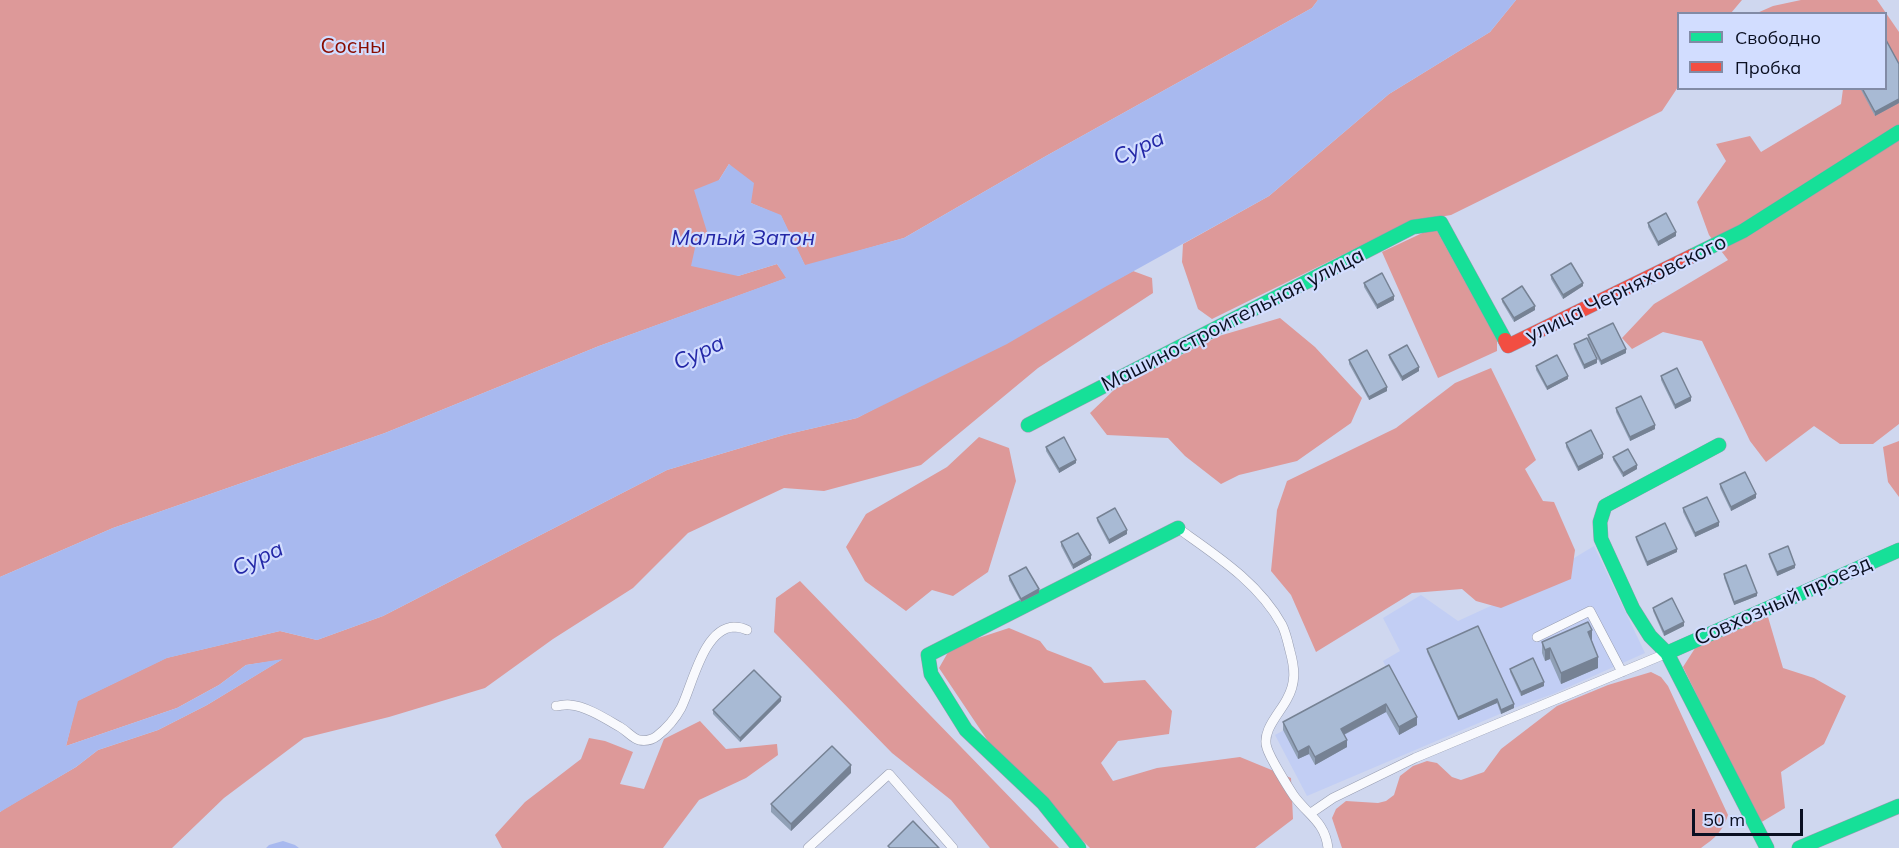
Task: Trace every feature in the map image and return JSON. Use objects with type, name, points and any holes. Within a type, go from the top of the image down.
[{"type":"street","name":"улица Черняховского","points":[[1440,223],[1508,346],[1743,231],[1899,132]]},
{"type":"street","name":"Машиностроительная улица","points":[[1028,425],[1413,227],[1440,223]]},
{"type":"street","points":[[1719,445],[1605,506],[1600,522],[1601,539],[1633,609],[1650,636],[1667,653],[1767,848]]},
{"type":"street","points":[[1079,848],[1043,803],[966,730],[931,674],[928,655],[1178,528]]},
{"type":"street","name":"Совхозный проезд","points":[[1667,653],[1899,550]]},
{"type":"street","points":[[1799,848],[1899,806]]},
{"type":"lane","points":[[1178,528],[1216,555],[1262,595],[1283,626],[1294,664],[1295,681],[1265,739],[1267,749],[1294,796],[1311,813],[1323,830],[1328,848]]},
{"type":"lane","points":[[1537,637],[1590,611],[1622,672]]},
{"type":"lane","points":[[556,706],[570,704],[590,711],[634,738],[652,739],[675,718],[682,707],[701,657],[717,635],[727,628],[736,626],[747,630]]},
{"type":"lane","points":[[1311,813],[1333,798],[1415,758],[1667,653]]},
{"type":"lane","points":[[808,848],[889,774],[953,848]]},
{"type":"shaded area","points":[[1594,546],[1645,653],[1553,694],[1514,708],[1307,796],[1275,735],[1389,673],[1383,661],[1400,651],[1383,618],[1421,595],[1458,621],[1508,598]]},
{"type":"green space","name":"Сосны","points":[[0,0],[1318,0],[1312,8],[904,238],[805,266],[781,216],[751,203],[729,164],[719,180],[708,235],[695,248],[738,276],[777,264],[787,278],[599,346],[385,433],[113,528],[0,577]]},
{"type":"green space","points":[[1516,0],[1742,0],[1732,12],[1677,12],[1677,88],[1662,111],[1451,215],[1409,222],[1212,319],[1198,309],[1182,262],[1183,244],[1269,196],[1389,94],[1490,32]]},
{"type":"green space","points":[[1801,0],[1877,0],[1885,12],[1759,12],[1773,6]]},
{"type":"green space","points":[[1887,15],[1899,32],[1899,424],[1873,444],[1840,444],[1814,426],[1766,462],[1750,441],[1702,341],[1663,332],[1632,349],[1622,338],[1654,304],[1728,260],[1709,235],[1697,202],[1726,161],[1716,144],[1750,136],[1761,152],[1841,104],[1843,90],[1887,90]]},
{"type":"green space","points":[[1435,227],[1497,340],[1497,351],[1438,378],[1382,252]]},
{"type":"green space","points":[[1133,271],[1152,278],[1153,293],[1038,368],[921,465],[824,491],[784,488],[688,533],[633,588],[553,639],[485,688],[389,717],[304,738],[224,798],[172,848],[0,848],[0,812],[4,809],[76,767],[98,750],[158,730],[207,705],[281,660],[246,665],[219,685],[177,708],[66,746],[77,701],[166,658],[280,631],[317,640],[383,616],[667,470],[784,435],[857,418]]},
{"type":"green space","points":[[1280,318],[1315,347],[1362,398],[1351,423],[1297,461],[1239,475],[1221,484],[1185,456],[1168,438],[1107,435],[1090,413],[1116,388],[1219,336]]},
{"type":"green space","points":[[1491,368],[1536,460],[1525,469],[1543,501],[1554,502],[1575,550],[1571,579],[1501,608],[1476,601],[1462,589],[1412,593],[1316,652],[1291,595],[1271,571],[1277,510],[1287,481],[1396,428],[1455,383]]},
{"type":"green space","points":[[979,437],[1009,448],[1016,481],[988,572],[953,596],[932,590],[906,611],[865,581],[846,547],[866,514],[947,467]]},
{"type":"green space","points":[[1899,441],[1899,497],[1888,482],[1883,447]]},
{"type":"green space","points":[[800,581],[1059,848],[990,848],[951,800],[892,753],[774,632],[776,598]]},
{"type":"green space","points":[[1768,617],[1783,668],[1814,678],[1846,696],[1824,744],[1781,772],[1785,808],[1760,823],[1683,667],[1699,642]]},
{"type":"green space","points":[[1009,628],[1040,641],[1047,650],[1091,667],[1104,683],[1145,680],[1172,711],[1169,734],[1118,741],[1101,763],[1113,781],[1157,768],[1240,757],[1291,778],[1293,819],[1255,848],[1090,848],[998,756],[939,668],[951,647]]},
{"type":"green space","points":[[1651,672],[1661,677],[1668,686],[1728,815],[1718,834],[1701,848],[1342,848],[1332,818],[1336,809],[1346,801],[1378,803],[1386,801],[1394,795],[1400,776],[1413,766],[1427,761],[1437,763],[1452,777],[1461,780],[1484,772],[1501,749],[1557,706],[1608,685]]},
{"type":"green space","points":[[700,721],[726,749],[777,744],[778,755],[746,778],[699,800],[663,848],[502,848],[495,835],[525,802],[581,759],[589,738],[605,741],[633,752],[620,784],[644,789],[664,739]]},
{"type":"water","points":[[1318,0],[1516,0],[1490,32],[1389,94],[1269,196],[1007,344],[857,418],[784,435],[667,470],[383,616],[317,640],[280,631],[167,658],[78,701],[66,746],[177,708],[219,685],[246,665],[283,659],[207,705],[158,730],[98,750],[76,767],[0,812],[0,577],[113,528],[385,433],[599,346],[786,278],[777,264],[738,276],[691,266],[695,248],[708,235],[694,190],[719,180],[729,164],[754,183],[751,203],[781,215],[805,265],[904,238],[1312,8]]},
{"type":"water","points":[[283,841],[299,848],[266,848],[269,845]]},
{"type":"building","points":[[1887,42],[1899,64],[1899,99],[1875,112],[1863,90],[1887,90]]},
{"type":"building","points":[[1666,213],[1676,232],[1658,242],[1648,223]]},
{"type":"building","points":[[1571,263],[1583,283],[1563,295],[1551,275]]},
{"type":"building","points":[[1382,273],[1394,296],[1377,305],[1364,283]]},
{"type":"building","points":[[1522,286],[1535,306],[1514,318],[1502,299]]},
{"type":"building","points":[[1613,323],[1626,349],[1601,361],[1588,335]]},
{"type":"building","points":[[1587,338],[1597,359],[1584,365],[1574,344]]},
{"type":"building","points":[[1407,345],[1419,367],[1402,377],[1389,355]]},
{"type":"building","points":[[1367,350],[1387,387],[1369,397],[1349,360]]},
{"type":"building","points":[[1557,355],[1568,376],[1547,387],[1536,366]]},
{"type":"building","points":[[1677,368],[1691,397],[1675,405],[1661,376]]},
{"type":"building","points":[[1641,396],[1655,425],[1630,437],[1616,408]]},
{"type":"building","points":[[1591,430],[1603,454],[1578,467],[1566,443]]},
{"type":"building","points":[[1064,437],[1076,460],[1059,469],[1046,447]]},
{"type":"building","points":[[1628,449],[1637,465],[1623,473],[1613,457]]},
{"type":"building","points":[[1745,472],[1756,494],[1731,507],[1720,484]]},
{"type":"building","points":[[1707,497],[1719,522],[1695,533],[1683,508]]},
{"type":"building","points":[[1115,508],[1127,530],[1109,540],[1097,518]]},
{"type":"building","points":[[1665,523],[1677,549],[1647,562],[1636,537]]},
{"type":"building","points":[[1078,533],[1091,555],[1073,565],[1061,542]]},
{"type":"building","points":[[1788,546],[1795,565],[1777,572],[1769,554]]},
{"type":"building","points":[[1746,565],[1757,593],[1734,602],[1724,574]]},
{"type":"building","points":[[1026,567],[1039,589],[1021,599],[1009,576]]},
{"type":"building","points":[[1672,598],[1684,622],[1664,632],[1653,608]]},
{"type":"building","points":[[1588,622],[1592,630],[1588,632],[1598,657],[1561,673],[1550,648],[1545,650],[1542,642]]},
{"type":"building","points":[[1478,626],[1514,704],[1501,710],[1497,699],[1458,717],[1427,649]]},
{"type":"building","points":[[1533,658],[1544,682],[1521,692],[1510,669]]},
{"type":"building","points":[[1389,665],[1417,717],[1399,727],[1386,704],[1341,729],[1347,740],[1315,757],[1309,746],[1298,752],[1283,722]]},
{"type":"building","points":[[754,670],[781,697],[740,738],[713,710]]},
{"type":"building","points":[[832,746],[851,765],[791,824],[771,804]]},
{"type":"building","points":[[913,821],[939,848],[890,848],[888,846]]},
{"type":"traffic: fast","points":[[1692,256],[1743,231],[1899,132]]},
{"type":"traffic: fast","points":[[1028,425],[1413,227],[1441,223],[1505,340]]},
{"type":"traffic: fast","points":[[1719,445],[1605,506],[1600,522],[1601,539],[1633,609],[1650,636],[1667,653],[1767,848]]},
{"type":"traffic: fast","points":[[1079,848],[1043,803],[966,730],[931,674],[928,655],[1178,528]]},
{"type":"traffic: fast","points":[[1667,653],[1899,550]]},
{"type":"traffic: fast","points":[[1799,848],[1899,806]]},
{"type":"traffic: jam","points":[[1505,340],[1508,346],[1692,256]]},
{"type":"water label","name":"Сура","points":[[1139,148]]},
{"type":"water label","name":"Малый Затон","points":[[743,238]]},
{"type":"water label","name":"Сура","points":[[699,353]]},
{"type":"water label","name":"Сура","points":[[258,559]]}]
